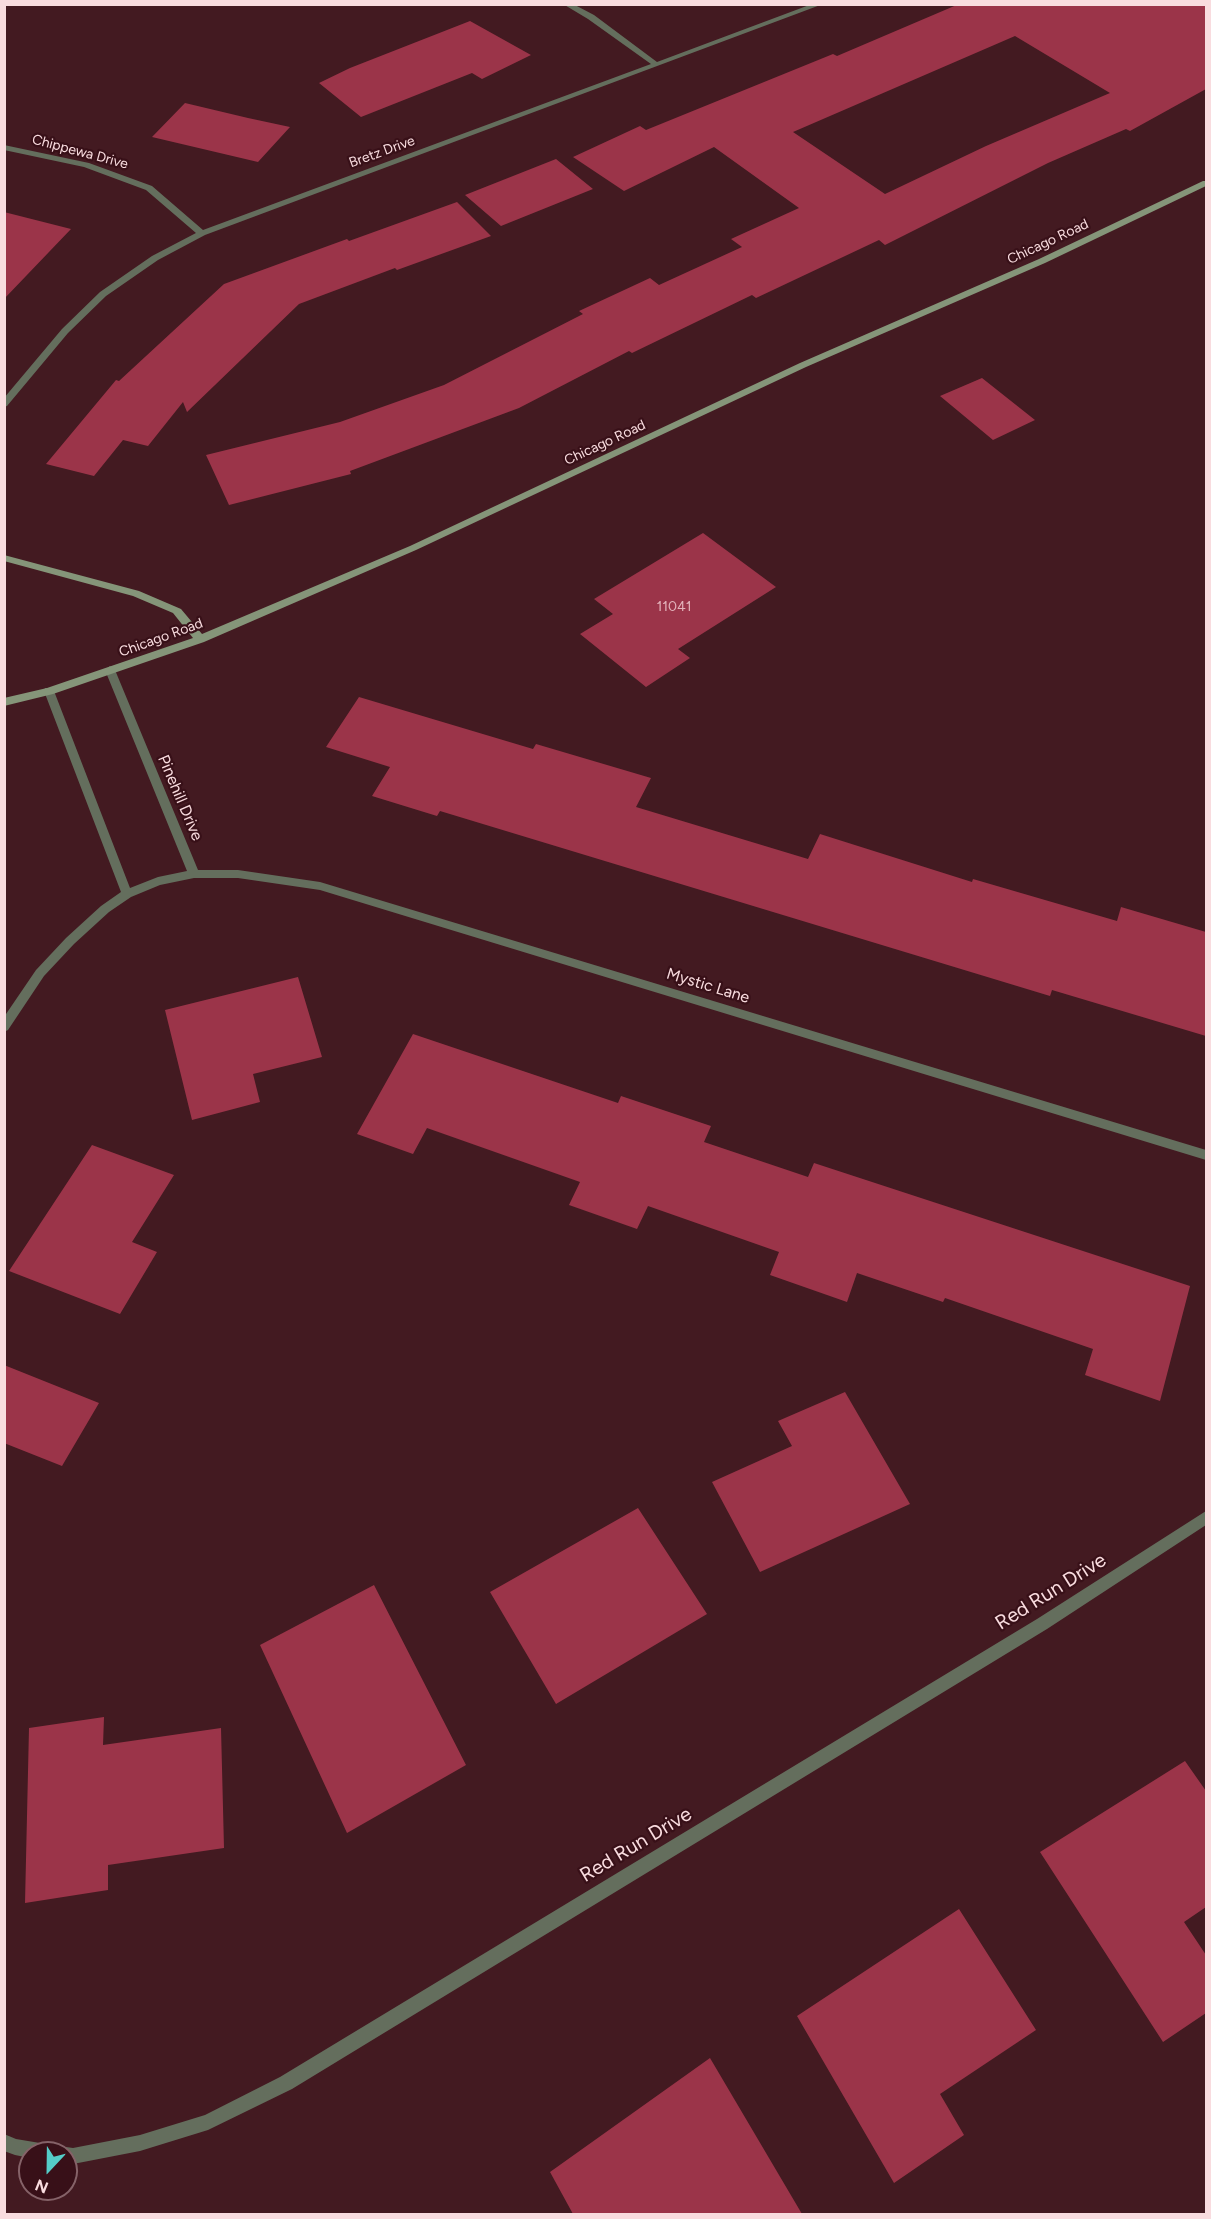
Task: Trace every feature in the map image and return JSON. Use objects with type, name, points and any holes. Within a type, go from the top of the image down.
[{"type":"street","points":[[566,4],[591,17],[657,65]]},
{"type":"street","name":"Bretz Drive","points":[[4,404],[65,331],[103,294],[155,258],[202,233],[820,4]]},
{"type":"street","name":"Chippewa Drive","points":[[4,147],[86,165],[149,188],[202,233]]},
{"type":"street","name":"Chicago Road","points":[[4,702],[49,691],[200,639],[413,548],[802,365],[1042,261],[1206,183]]},
{"type":"street","points":[[4,558],[136,593],[177,611],[200,639]]},
{"type":"street","name":"Pinehill Drive","points":[[110,670],[194,874]]},
{"type":"street","points":[[49,691],[127,894]]},
{"type":"street","points":[[4,1027],[40,973],[105,909],[127,894],[158,881],[194,874]]},
{"type":"street","name":"Mystic Lane","points":[[194,874],[238,874],[320,886],[1206,1155]]},
{"type":"street","name":"Red Run Drive","points":[[78,2155],[140,2143],[208,2122],[286,2083],[1041,1624],[1206,1518]]},
{"type":"street","points":[[4,2142],[18,2147]]},
{"type":"building","points":[[959,4],[1206,4],[1206,89],[1130,131],[1126,129],[1048,163],[885,245],[879,240],[756,298],[752,295],[632,353],[629,351],[519,408],[350,471],[351,474],[229,505],[206,455],[340,422],[444,385],[583,314],[579,311],[650,278],[659,285],[742,247],[731,239],[799,208],[714,147],[624,191],[573,157],[640,126],[646,130],[833,54],[837,56]],"holes":[[[1015,36],[1110,93],[986,146],[885,194],[793,132]]]},
{"type":"building","points":[[470,21],[531,55],[482,79],[472,73],[361,117],[319,83],[350,68]]},
{"type":"building","points":[[185,103],[290,127],[258,162],[152,137]]},
{"type":"building","points":[[556,159],[593,189],[501,226],[465,195]]},
{"type":"building","points":[[457,202],[491,236],[397,270],[395,268],[299,304],[187,412],[183,402],[148,446],[123,440],[94,476],[46,464],[116,380],[119,381],[224,284]]},
{"type":"building","points":[[4,212],[71,229],[4,299]]},
{"type":"building","points":[[982,378],[1035,420],[993,440],[940,396]]},
{"type":"building","points":[[703,533],[776,587],[678,649],[690,658],[646,687],[580,634],[613,614],[594,599]]},
{"type":"building","points":[[359,697],[533,749],[536,744],[651,778],[636,807],[808,859],[820,834],[972,882],[973,879],[1117,921],[1121,907],[1206,932],[1206,1036],[1052,990],[1050,996],[440,811],[437,816],[372,796],[390,767],[326,747]]},
{"type":"building","points":[[298,977],[322,1057],[253,1074],[260,1102],[192,1120],[165,1010]]},
{"type":"building","points":[[413,1034],[618,1103],[621,1096],[711,1126],[704,1142],[808,1177],[814,1163],[1190,1286],[1160,1401],[1085,1375],[1093,1349],[945,1298],[943,1302],[857,1273],[847,1302],[770,1275],[779,1252],[648,1206],[637,1229],[569,1205],[580,1182],[427,1128],[413,1154],[357,1134]]},
{"type":"building","points":[[92,1145],[174,1175],[132,1242],[157,1252],[120,1314],[9,1271]]},
{"type":"building","points":[[4,1365],[99,1403],[62,1466],[4,1443]]},
{"type":"building","points":[[845,1392],[910,1504],[760,1572],[712,1482],[792,1446],[778,1421]]},
{"type":"building","points":[[638,1508],[707,1614],[556,1704],[490,1592]]},
{"type":"building","points":[[374,1585],[466,1765],[347,1833],[260,1645]]},
{"type":"building","points":[[104,1717],[103,1745],[221,1728],[224,1848],[108,1865],[108,1890],[25,1903],[29,1728]]},
{"type":"building","points":[[1185,1761],[1206,1791],[1206,1907],[1184,1922],[1206,1955],[1206,2013],[1163,2042],[1040,1852]]},
{"type":"building","points":[[959,1909],[1036,2030],[940,2094],[964,2135],[894,2183],[797,2016]]},
{"type":"building","points":[[710,2058],[802,2214],[573,2214],[550,2172]]}]
